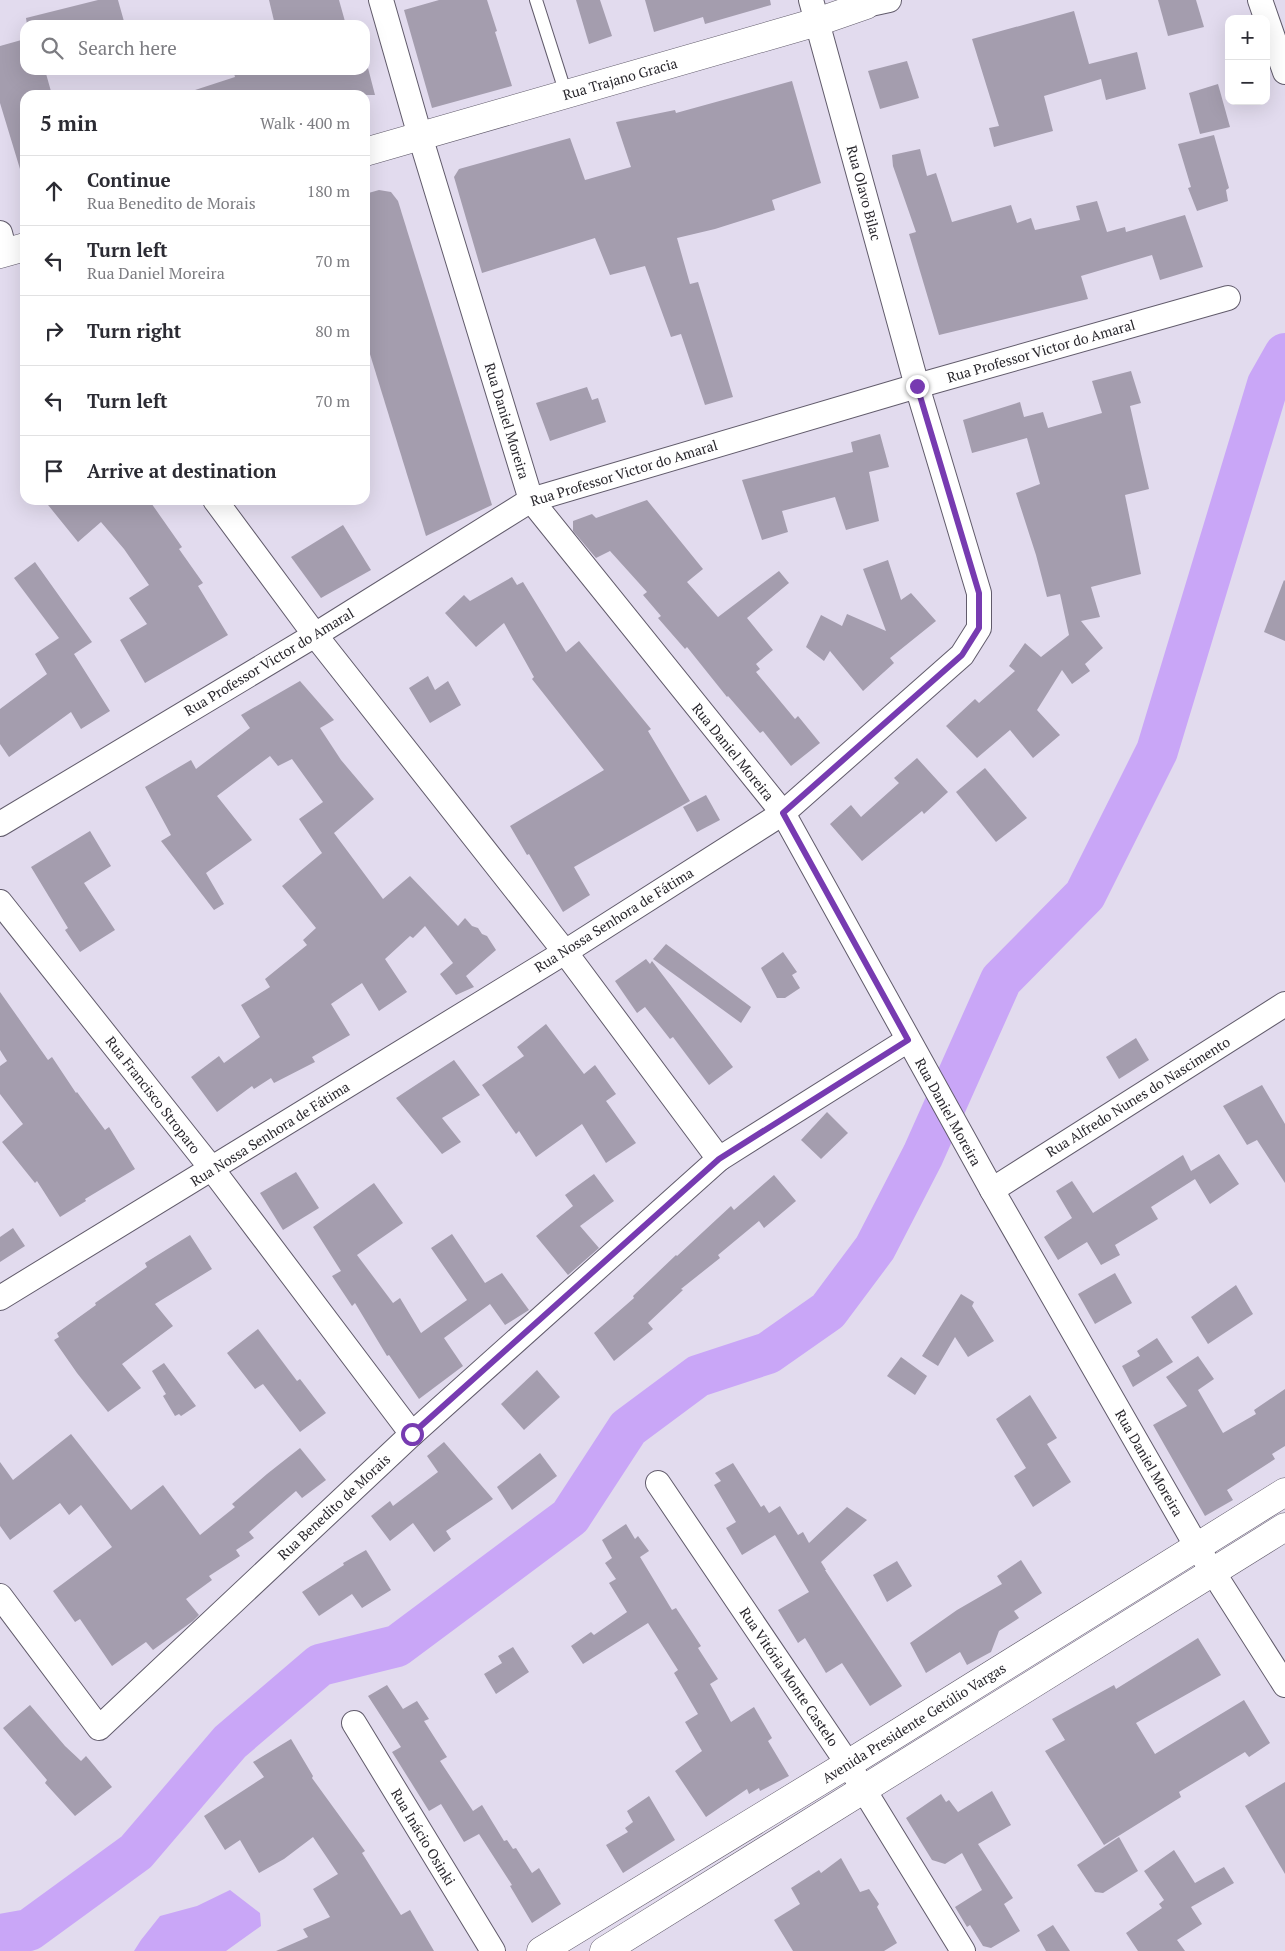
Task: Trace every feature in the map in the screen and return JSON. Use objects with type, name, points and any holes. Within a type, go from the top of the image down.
[{"type":"main road","name":"Rua Trajano Gracia","points":[[370,151],[566,94],[814,11],[876,2]]},
{"type":"main road","name":"Avenida Presidente Getúlio Vargas","points":[[541,1951],[848,1764],[1285,1492]]},
{"type":"main road","name":"Avenida Presidente Getúlio Vargas","points":[[604,1951],[1285,1527]]},
{"type":"street","name":"Rua Daniel Moreira","points":[[381,0],[420,136],[531,500],[783,813],[992,1190],[1197,1547],[1285,1685]]},
{"type":"street","points":[[1260,0],[1285,72]]},
{"type":"street","name":"Rua Olavo Bilac","points":[[814,11],[917,386]]},
{"type":"street","name":"Rua Professor Victor do Amaral","points":[[0,824],[315,635],[531,500],[917,386],[1228,298]]},
{"type":"street","name":"Rua Nossa Senhora de Fátima","points":[[0,1298],[565,952],[783,813],[962,655],[979,628],[979,593],[917,386]]},
{"type":"street","points":[[220,505],[315,635],[565,952],[719,1159]]},
{"type":"street","name":"Rua Francisco Stroparo","points":[[0,902],[212,1169],[412,1434]]},
{"type":"street","name":"Rua Alfredo Nunes do Nascimento","points":[[992,1190],[1285,1004]]},
{"type":"street","name":"Rua Benedito de Morais","points":[[0,1596],[99,1728],[412,1434],[719,1159],[908,1040]]},
{"type":"street","name":"Rua Vitória Monte Castelo","points":[[658,1483],[848,1764],[963,1951]]},
{"type":"street","name":"Rua Inácio Osinki","points":[[354,1723],[493,1951]]},
{"type":"lane","points":[[536,0],[566,94]]},
{"type":"shaded area","points":[[230,1890],[260,1913],[261,1926],[226,1951],[134,1951],[160,1916],[197,1906]]},
{"type":"building","points":[[98,0],[118,0],[124,20],[26,20],[26,18]]},
{"type":"building","points":[[269,0],[339,0],[345,20],[274,20]]},
{"type":"building","points":[[439,0],[487,0],[512,86],[432,108],[404,10]]},
{"type":"building","points":[[576,0],[600,0],[612,36],[589,44]]},
{"type":"building","points":[[645,0],[770,0],[771,5],[705,24],[703,17],[654,32]]},
{"type":"building","points":[[1158,0],[1196,0],[1204,27],[1168,36]]},
{"type":"building","points":[[1074,11],[1089,64],[1137,52],[1146,89],[1106,100],[1101,79],[1044,96],[1053,131],[994,147],[989,128],[999,126],[972,39]]},
{"type":"building","points":[[20,40],[20,75],[46,75],[51,90],[20,90],[20,169],[0,103],[0,46]]},
{"type":"building","points":[[907,61],[919,98],[880,109],[868,71]]},
{"type":"building","points":[[234,75],[370,75],[375,95],[370,95],[370,90],[195,90],[235,77]]},
{"type":"building","points":[[792,81],[821,183],[772,200],[775,210],[715,229],[677,238],[690,284],[698,282],[733,397],[705,405],[681,334],[671,337],[645,266],[610,275],[595,238],[482,273],[454,177],[459,169],[570,138],[585,180],[631,167],[616,122],[675,110],[676,113]]},
{"type":"building","points":[[1218,84],[1230,127],[1200,134],[1189,93]]},
{"type":"building","points":[[1214,135],[1229,188],[1226,190],[1228,201],[1197,211],[1188,188],[1191,187],[1178,144]]},
{"type":"building","points":[[920,149],[927,176],[936,173],[952,222],[1011,205],[1017,223],[1031,218],[1035,230],[1080,220],[1076,206],[1097,201],[1107,232],[1125,227],[1126,232],[1185,215],[1203,267],[1160,280],[1152,255],[1081,276],[1088,299],[939,335],[909,234],[916,232],[893,166],[892,155]]},
{"type":"building","points":[[379,190],[391,192],[398,201],[492,505],[426,536],[370,354],[370,193]]},
{"type":"building","points":[[1131,371],[1141,403],[1130,406],[1149,489],[1125,495],[1141,574],[1091,587],[1100,617],[1081,621],[1103,648],[1085,664],[1090,671],[1072,684],[1062,670],[1037,710],[1060,735],[1033,758],[1010,730],[977,758],[946,726],[975,699],[979,703],[1015,671],[1009,666],[1025,643],[1041,657],[1069,635],[1060,594],[1047,597],[1016,493],[1040,484],[1027,438],[972,453],[963,420],[1020,402],[1024,417],[1043,412],[1048,428],[1102,413],[1092,381]]},
{"type":"building","points":[[587,387],[592,400],[598,398],[606,422],[550,441],[536,403]]},
{"type":"building","points":[[880,434],[889,467],[869,472],[879,521],[846,530],[835,497],[782,511],[788,532],[762,540],[742,480],[853,452],[851,442]]},
{"type":"building","points":[[647,500],[703,569],[687,582],[718,617],[779,571],[789,583],[747,618],[773,650],[756,664],[760,669],[756,672],[795,719],[798,716],[820,743],[791,766],[763,731],[760,733],[727,697],[687,647],[685,649],[658,618],[661,616],[643,595],[647,592],[610,551],[596,558],[573,531],[573,521],[592,514],[596,518]]},
{"type":"building","points":[[48,505],[153,505],[182,547],[179,549],[203,583],[198,586],[228,635],[145,683],[120,640],[147,624],[129,598],[149,585],[124,549],[101,522],[78,542]]},
{"type":"building","points":[[343,525],[371,570],[321,598],[291,557]]},
{"type":"building","points":[[888,560],[901,600],[911,593],[936,621],[890,658],[894,663],[863,691],[830,651],[824,661],[806,647],[821,615],[842,626],[847,614],[886,631],[863,569]]},
{"type":"building","points":[[35,562],[92,642],[74,654],[110,711],[81,729],[71,712],[9,757],[0,744],[0,709],[47,674],[35,654],[59,638],[14,578]]},
{"type":"building","points":[[512,577],[517,585],[523,582],[566,652],[579,641],[651,729],[648,731],[690,801],[574,867],[590,895],[563,912],[510,826],[604,770],[532,679],[534,677],[504,623],[476,647],[445,613],[464,595],[470,601]]},
{"type":"building","points":[[1285,581],[1285,641],[1264,632]]},
{"type":"building","points":[[428,676],[435,690],[448,681],[461,705],[430,723],[409,688]]},
{"type":"building","points":[[300,681],[334,720],[320,728],[341,760],[374,799],[334,833],[383,899],[410,876],[458,926],[465,918],[472,926],[478,928],[482,934],[487,936],[496,950],[466,976],[474,987],[456,995],[440,974],[453,963],[425,926],[413,938],[410,936],[385,959],[407,992],[379,1011],[362,983],[331,1004],[350,1035],[312,1057],[315,1062],[274,1083],[271,1078],[254,1089],[252,1086],[217,1112],[191,1077],[219,1056],[224,1063],[260,1037],[241,1005],[270,987],[265,979],[307,945],[303,940],[316,928],[282,886],[322,853],[299,819],[323,802],[292,759],[278,766],[270,756],[217,796],[252,840],[206,873],[224,904],[214,910],[161,841],[171,835],[145,787],[191,760],[196,769],[250,728],[241,715]]},
{"type":"building","points":[[917,758],[948,792],[924,814],[922,811],[862,861],[830,824],[851,805],[861,817],[899,783],[894,778]]},
{"type":"building","points":[[985,768],[1027,818],[996,842],[956,792]]},
{"type":"building","points":[[706,795],[720,820],[697,832],[683,807]]},
{"type":"building","points":[[90,831],[111,866],[84,883],[115,930],[80,952],[65,930],[68,928],[31,867]]},
{"type":"building","points":[[666,944],[751,1007],[741,1023],[653,959]]},
{"type":"building","points":[[783,952],[797,972],[792,975],[800,988],[785,998],[777,998],[761,968]]},
{"type":"building","points":[[646,959],[650,964],[652,961],[733,1067],[709,1085],[673,1037],[670,1039],[645,1007],[637,1013],[615,981]]},
{"type":"building","points":[[0,992],[48,1060],[52,1057],[76,1093],[105,1130],[109,1127],[135,1169],[85,1199],[86,1201],[60,1217],[37,1181],[35,1183],[2,1142],[23,1124],[0,1094],[0,1066],[7,1061],[0,1050]]},
{"type":"building","points":[[546,1024],[584,1074],[595,1065],[616,1094],[606,1101],[636,1143],[606,1163],[582,1124],[536,1157],[519,1131],[516,1134],[482,1085],[524,1056],[517,1047]]},
{"type":"building","points":[[1136,1038],[1149,1060],[1119,1079],[1106,1057]]},
{"type":"building","points":[[454,1060],[480,1095],[442,1118],[461,1142],[442,1154],[396,1098]]},
{"type":"building","points":[[1262,1085],[1285,1124],[1285,1183],[1257,1140],[1247,1145],[1223,1106]]},
{"type":"building","points":[[827,1112],[848,1133],[821,1159],[801,1140]]},
{"type":"building","points":[[1219,1154],[1239,1184],[1210,1204],[1195,1179],[1151,1207],[1158,1219],[1115,1245],[1120,1255],[1101,1265],[1087,1242],[1058,1260],[1044,1237],[1072,1218],[1056,1191],[1072,1181],[1093,1213],[1183,1155],[1191,1171]]},
{"type":"building","points":[[296,1172],[319,1208],[283,1230],[260,1193]]},
{"type":"building","points":[[594,1174],[614,1201],[580,1226],[599,1248],[568,1275],[536,1236],[573,1206],[565,1195]]},
{"type":"building","points":[[774,1175],[796,1201],[764,1228],[759,1221],[718,1255],[720,1258],[681,1289],[683,1290],[648,1323],[653,1329],[614,1361],[594,1333],[634,1298],[633,1296],[676,1255],[731,1206],[734,1210]]},
{"type":"building","points":[[374,1183],[403,1223],[357,1255],[393,1303],[400,1298],[421,1333],[467,1300],[431,1248],[452,1234],[485,1283],[502,1273],[529,1310],[505,1325],[490,1304],[444,1338],[463,1366],[419,1399],[389,1355],[387,1356],[355,1303],[352,1306],[332,1276],[341,1271],[313,1227]]},
{"type":"building","points":[[13,1228],[25,1246],[0,1262],[0,1237]]},
{"type":"building","points":[[190,1235],[212,1269],[155,1304],[173,1326],[122,1364],[141,1388],[108,1412],[54,1340],[59,1337],[57,1333],[96,1305],[95,1303],[147,1267],[145,1263]]},
{"type":"building","points":[[1115,1273],[1132,1303],[1095,1324],[1078,1294]]},
{"type":"building","points":[[1236,1285],[1253,1314],[1208,1344],[1191,1317]]},
{"type":"building","points":[[961,1294],[974,1302],[972,1306],[994,1341],[968,1357],[955,1337],[938,1366],[922,1356]]},
{"type":"building","points":[[258,1329],[297,1381],[300,1379],[326,1413],[300,1432],[263,1384],[255,1389],[227,1353]]},
{"type":"building","points":[[1157,1338],[1173,1362],[1133,1387],[1122,1366],[1140,1356],[1137,1351]]},
{"type":"building","points":[[1198,1356],[1214,1379],[1198,1390],[1223,1433],[1256,1414],[1254,1410],[1285,1389],[1285,1446],[1272,1454],[1275,1459],[1227,1490],[1233,1500],[1205,1516],[1153,1425],[1187,1406],[1166,1377]]},
{"type":"building","points":[[901,1357],[927,1376],[915,1395],[887,1376]]},
{"type":"building","points":[[164,1363],[196,1406],[181,1416],[179,1414],[175,1416],[163,1396],[166,1394],[152,1371]]},
{"type":"building","points":[[537,1370],[560,1397],[524,1430],[501,1404]]},
{"type":"building","points":[[1030,1395],[1057,1438],[1047,1444],[1071,1482],[1033,1507],[1014,1476],[1026,1468],[996,1419]]},
{"type":"building","points":[[71,1434],[131,1510],[163,1485],[200,1535],[235,1507],[232,1504],[300,1448],[326,1480],[302,1498],[296,1491],[249,1532],[254,1538],[236,1550],[240,1556],[209,1576],[212,1580],[186,1599],[199,1615],[193,1621],[153,1650],[146,1642],[112,1666],[80,1619],[75,1622],[53,1591],[112,1547],[81,1505],[69,1515],[60,1503],[10,1540],[0,1526],[0,1462],[13,1480]]},
{"type":"building","points":[[444,1442],[493,1499],[446,1531],[451,1539],[434,1552],[413,1523],[390,1541],[371,1516],[390,1501],[393,1506],[438,1472],[427,1456]]},
{"type":"building","points":[[540,1453],[557,1476],[512,1510],[497,1487]]},
{"type":"building","points":[[733,1463],[761,1507],[764,1505],[769,1513],[780,1506],[798,1535],[803,1532],[809,1543],[847,1507],[867,1520],[821,1562],[902,1686],[870,1706],[842,1663],[826,1673],[805,1638],[798,1643],[778,1610],[809,1592],[775,1535],[742,1555],[726,1528],[736,1522],[714,1485],[721,1481],[715,1473]]},
{"type":"building","points":[[626,1524],[635,1539],[638,1536],[649,1551],[640,1557],[672,1610],[676,1608],[701,1646],[698,1648],[718,1679],[710,1684],[731,1722],[754,1707],[772,1738],[768,1741],[789,1776],[760,1791],[759,1788],[749,1794],[747,1789],[706,1817],[675,1771],[702,1751],[685,1722],[698,1714],[674,1673],[678,1670],[648,1623],[583,1664],[571,1646],[591,1632],[594,1635],[627,1612],[609,1583],[616,1579],[605,1563],[612,1558],[602,1540]]},
{"type":"building","points":[[366,1550],[391,1590],[362,1608],[352,1594],[319,1616],[302,1592],[344,1565],[343,1563]]},
{"type":"building","points":[[1021,1560],[1042,1593],[1014,1611],[1019,1618],[999,1631],[991,1652],[967,1665],[960,1652],[926,1673],[910,1643],[957,1610],[1002,1584],[997,1576]]},
{"type":"building","points":[[897,1561],[912,1586],[887,1602],[873,1575]]},
{"type":"building","points":[[1198,1638],[1221,1675],[1136,1723],[1155,1754],[1244,1700],[1270,1743],[1249,1757],[1245,1752],[1179,1792],[1181,1797],[1104,1845],[1045,1751],[1065,1740],[1052,1719],[1114,1685],[1116,1689]]},
{"type":"building","points":[[513,1647],[529,1672],[496,1694],[484,1674],[502,1663],[498,1656]]},
{"type":"building","points":[[387,1685],[403,1709],[417,1701],[429,1719],[424,1721],[447,1757],[440,1761],[473,1811],[482,1805],[504,1841],[507,1840],[513,1849],[516,1848],[532,1873],[539,1868],[561,1904],[532,1923],[510,1886],[512,1885],[479,1834],[464,1842],[441,1804],[429,1811],[392,1752],[401,1747],[368,1696]]},
{"type":"building","points":[[30,1705],[65,1746],[81,1761],[86,1756],[112,1787],[75,1816],[45,1783],[47,1780],[3,1728]]},
{"type":"building","points":[[291,1739],[313,1776],[312,1778],[365,1851],[362,1853],[401,1915],[410,1910],[434,1951],[276,1951],[308,1937],[303,1929],[330,1917],[313,1889],[338,1874],[313,1837],[284,1859],[259,1873],[240,1840],[225,1850],[204,1816],[264,1777],[253,1762]]},
{"type":"building","points":[[1285,1782],[1285,1874],[1245,1806]]},
{"type":"building","points":[[992,1791],[1011,1825],[978,1844],[1013,1898],[1004,1904],[1020,1931],[991,1948],[983,1946],[970,1925],[967,1927],[955,1907],[982,1890],[962,1853],[945,1864],[932,1860],[906,1818],[941,1794],[946,1802],[949,1800],[958,1812]]},
{"type":"building","points":[[649,1796],[675,1840],[623,1873],[606,1845],[628,1832],[625,1828],[633,1822],[627,1811]]},
{"type":"building","points":[[1119,1837],[1138,1871],[1103,1893],[1095,1892],[1077,1865]]},
{"type":"building","points":[[1174,1850],[1195,1883],[1224,1867],[1234,1883],[1191,1907],[1202,1924],[1177,1940],[1185,1951],[1138,1951],[1126,1933],[1162,1908],[1159,1904],[1164,1900],[1144,1871]]},
{"type":"building","points":[[841,1858],[860,1892],[869,1889],[879,1904],[877,1907],[897,1943],[884,1951],[793,1951],[774,1920],[800,1904],[791,1888],[819,1870],[821,1873]]},
{"type":"building","points":[[1053,1925],[1070,1951],[1046,1951],[1037,1935]]},
{"type":"waterway","points":[[0,1935],[29,1930],[136,1852],[230,1742],[320,1665],[397,1646],[570,1517],[628,1428],[698,1376],[768,1353],[828,1311],[875,1248],[923,1155],[1001,980],[1085,895],[1157,751],[1268,384],[1285,354]]},
{"type":"route","points":[[412,1434],[719,1159],[908,1040],[783,813],[962,655],[979,628],[979,593],[917,386]]}]
